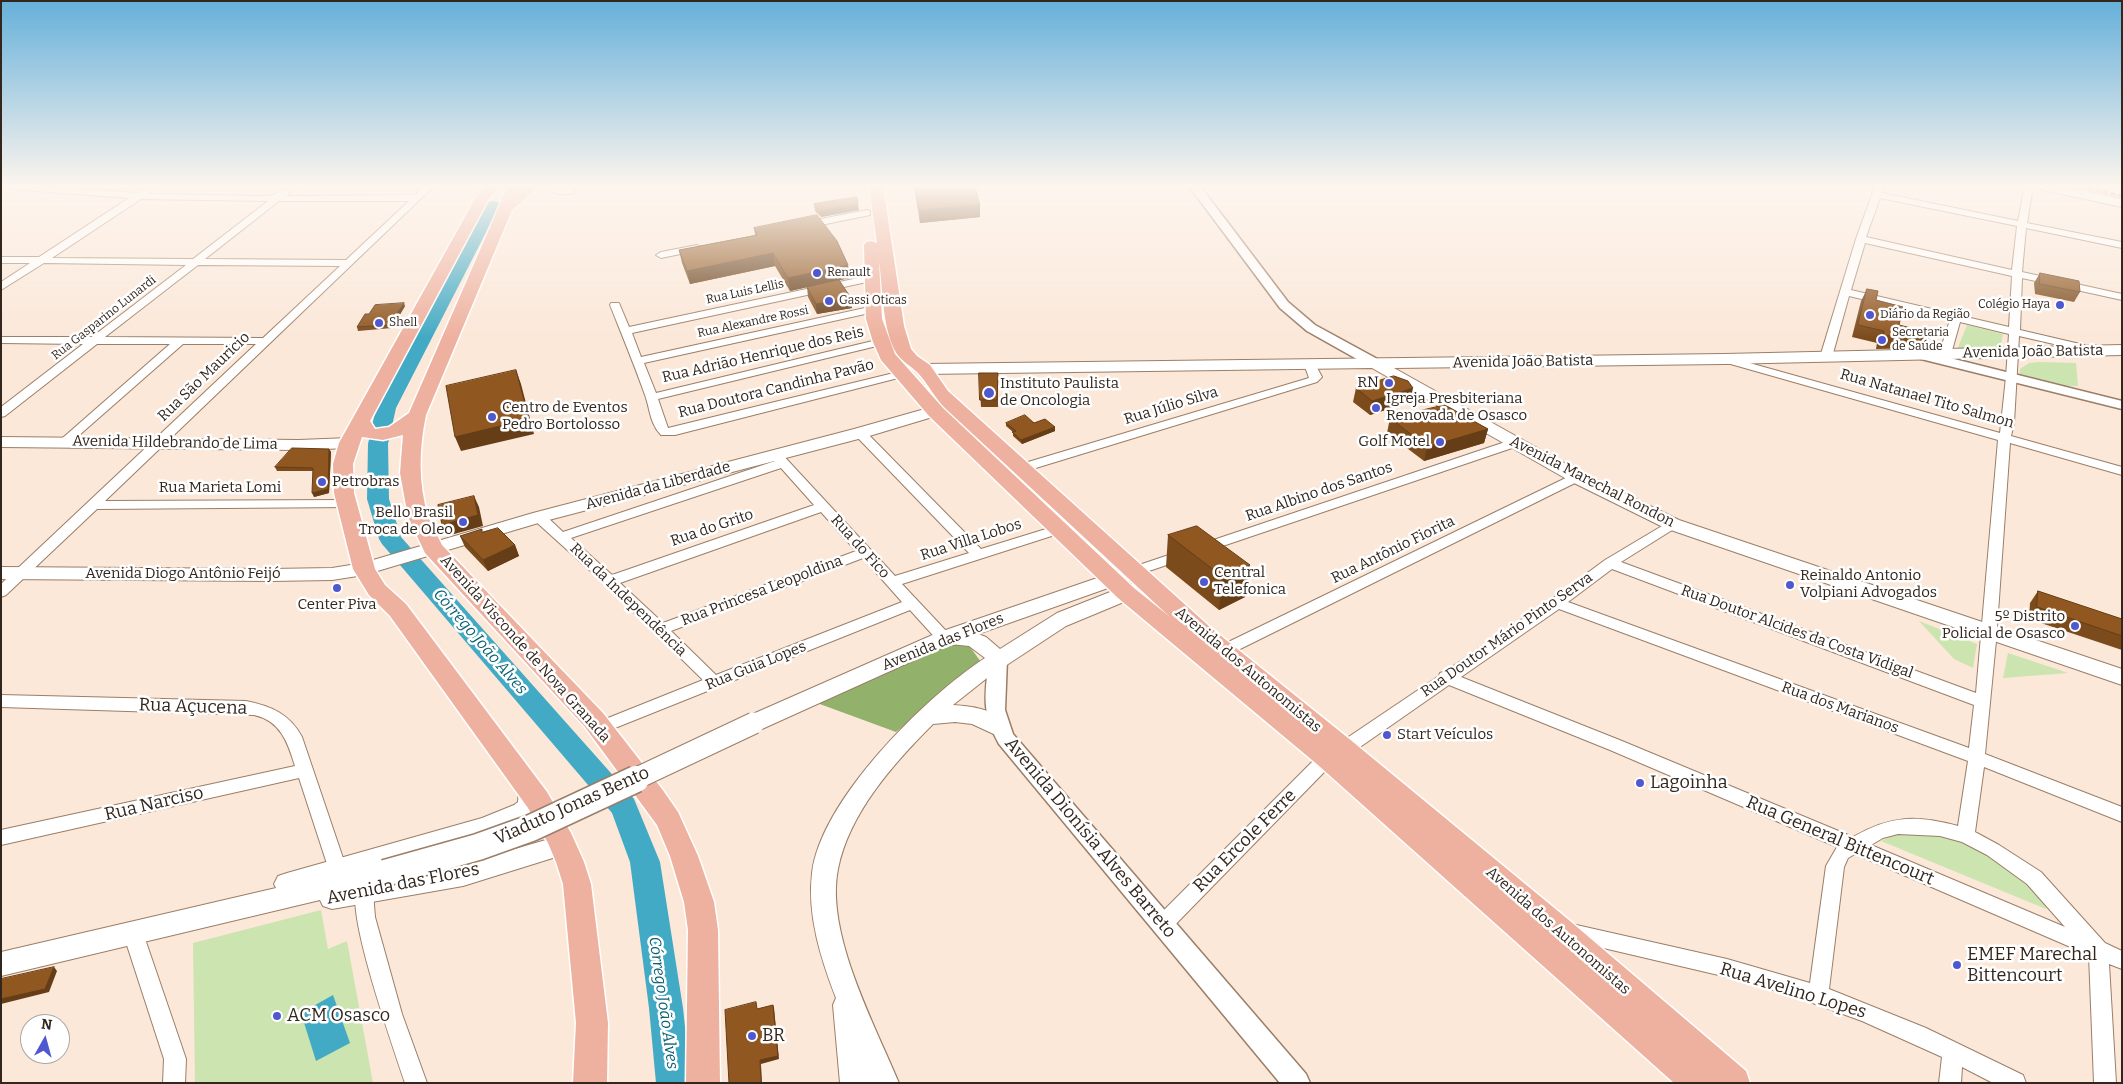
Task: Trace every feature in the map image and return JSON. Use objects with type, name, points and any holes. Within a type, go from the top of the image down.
[{"type":"main road","points":[[463,237],[362,424],[349,443],[343,464],[346,504],[377,590],[398,610],[531,790],[562,844],[573,869],[577,884],[592,1023],[590,1083]]},
{"type":"main road","name":"Avenida Visconde de Nova Granada","points":[[492,237],[413,418],[410,472],[418,517],[433,548],[599,728],[653,797],[668,820],[684,856],[699,902],[703,930],[703,1083]]},
{"type":"main road","name":"Avenida dos Autonomistas","points":[[869,237],[874,309],[884,349],[902,374],[1022,468],[1130,582],[1335,753],[1559,930],[1734,1083]]},
{"type":"main road","name":"Avenida dos Autonomistas","points":[[883,237],[896,326],[903,349],[911,360],[924,369],[942,395],[945,409],[1059,529],[1223,651],[1699,1083]]},
{"type":"main road","points":[[884,349],[898,363],[924,369]]},
{"type":"main road","name":"Avenida João Batista","points":[[924,369],[1724,359],[2122,350]]},
{"type":"main road","name":"Avenida Marechal Rondon","points":[[1376,364],[1576,477],[1672,524],[2122,677]]},
{"type":"main road","name":"Avenida da Liberdade","points":[[368,568],[539,518],[779,459],[860,433],[945,409]]},
{"type":"main road","points":[[362,424],[369,433],[386,435],[398,431],[413,418]]},
{"type":"main road","name":"Avenida Hildebrando de Lima","points":[[1,442],[299,445],[349,443]]},
{"type":"main road","name":"Avenida Diogo Antônio Feijó","points":[[1,572],[332,574],[368,568]]},
{"type":"main road","points":[[885,1083],[844,981],[829,932],[825,907],[825,870],[833,843],[846,817],[882,767],[926,717],[955,690],[998,659],[1064,618],[1130,582]]},
{"type":"main road","name":"Avenida das Flores","points":[[754,723],[944,638],[1082,590],[1130,582]]},
{"type":"main road","points":[[998,659],[1038,622],[1082,590]]},
{"type":"main road","points":[[944,638],[966,638],[979,641],[998,659]]},
{"type":"main road","points":[[926,717],[960,713],[976,715],[998,726]]},
{"type":"main road","name":"Viaduto Jonas Bento","points":[[385,873],[478,847],[530,828],[754,723]]},
{"type":"main road","name":"Avenida das Flores","points":[[242,908],[274,888],[487,827],[522,812],[529,806],[531,790]]},
{"type":"main road","points":[[463,875],[514,851],[524,838],[519,824],[502,824],[487,827]]},
{"type":"main road","name":"Avenida das Flores","points":[[242,908],[272,910],[463,875],[562,844]]},
{"type":"main road","name":"Avenida das Flores","points":[[1,964],[385,873]]},
{"type":"main road","points":[[844,981],[855,1083]]},
{"type":"street","points":[[1,287],[78,237]]},
{"type":"street","name":"Rua Gasparino Lunardi","points":[[1,414],[228,237]]},
{"type":"street","name":"Rua São Mauricio","points":[[1,592],[378,237]]},
{"type":"street","name":"Avenida Marechal Rondon","points":[[1232,237],[1284,305],[1311,328],[1376,364]]},
{"type":"street","points":[[1966,836],[1978,758],[2004,437],[2008,423],[2012,377],[2013,332],[2021,237]]},
{"type":"street","points":[[2080,237],[2122,245]]},
{"type":"street","points":[[1826,357],[1861,239],[2122,296]]},
{"type":"street","points":[[661,255],[709,245]]},
{"type":"street","points":[[1,260],[350,263]]},
{"type":"street","name":"Rua Luis Lellis","points":[[624,330],[872,278]]},
{"type":"street","points":[[1845,292],[2096,351]]},
{"type":"street","points":[[615,305],[652,397]]},
{"type":"street","name":"Rua Alexandre Rossi","points":[[638,361],[874,309]]},
{"type":"street","points":[[1946,354],[1956,319]]},
{"type":"street","points":[[1,340],[266,341]]},
{"type":"street","points":[[64,442],[180,341]]},
{"type":"street","name":"Rua Adrião Henrique dos Reis","points":[[652,397],[884,349]]},
{"type":"street","points":[[1917,354],[2122,405]]},
{"type":"street","name":"Rua Natanael Tito Salmon","points":[[1724,359],[2122,470]]},
{"type":"street","name":"Rua Júlio Silva","points":[[1022,468],[1313,380],[1316,377],[1310,364]]},
{"type":"street","name":"Rua Doutora Candinha Pavão","points":[[652,397],[660,427],[665,432],[902,374]]},
{"type":"street","points":[[860,433],[978,554]]},
{"type":"street","name":"Rua Albino dos Santos","points":[[1130,582],[1514,443]]},
{"type":"street","points":[[561,537],[779,459]]},
{"type":"street","name":"Rua do Fico","points":[[779,459],[944,638]]},
{"type":"street","name":"Rua Antônio Fiorita","points":[[1223,651],[1576,477]]},
{"type":"street","name":"Rua Marieta Lomi","points":[[94,505],[346,504]]},
{"type":"street","name":"Rua do Grito","points":[[610,581],[824,506]]},
{"type":"street","name":"Rua da Independência","points":[[539,518],[610,581],[714,683]]},
{"type":"street","name":"Rua Doutor Mário Pinto Serva","points":[[1335,753],[1557,603],[1610,563],[1672,524]]},
{"type":"street","name":"Rua Villa Lobos","points":[[892,582],[1059,529]]},
{"type":"street","name":"Rua Princesa Leopoldina","points":[[660,630],[864,553]]},
{"type":"street","name":"Rua Doutor Alcides da Costa Vidigal","points":[[1610,563],[1983,702]]},
{"type":"street","name":"Rua Guia Lopes","points":[[599,728],[913,603]]},
{"type":"street","name":"Rua dos Marianos","points":[[1557,603],[1978,758],[2122,815]]},
{"type":"street","name":"Avenida Dionísia Alves Barreto","points":[[998,659],[994,708],[998,726],[1006,739],[1297,1083]]},
{"type":"street","name":"Rua General Bittencourt","points":[[1446,678],[1521,706],[2122,960]]},
{"type":"street","name":"Rua Açucena","points":[[1,701],[237,707],[259,709],[275,715],[284,722],[294,736],[338,870]]},
{"type":"street","name":"Rua Ercole Ferre","points":[[1162,925],[1335,753]]},
{"type":"street","name":"Rua Narciso","points":[[1,838],[306,770]]},
{"type":"street","points":[[1818,995],[1835,866],[1842,853],[1878,831],[1898,827],[1940,829],[1966,836],[1993,850],[2034,878],[2099,951],[2105,1083]]},
{"type":"street","points":[[364,892],[365,917],[392,1014],[416,1083]]},
{"type":"street","name":"Rua Avelino Lopes","points":[[1559,930],[1654,951],[1777,982],[1818,995],[1887,1022],[2015,1083]]},
{"type":"street","points":[[133,933],[175,1059],[174,1083]]},
{"type":"street","points":[[1950,1083],[1953,1052]]},
{"type":"green space","points":[[1967,325],[2003,334],[2000,349],[1957,350]]},
{"type":"green space","points":[[2029,363],[2076,363],[2078,386],[2062,386],[2019,375],[2020,369]]},
{"type":"green space","points":[[1919,621],[1977,644],[1973,668],[1954,659]]},
{"type":"green space","points":[[948,642],[970,647],[981,662],[896,732],[817,703]]},
{"type":"green space","points":[[2008,653],[2068,673],[2003,678]]},
{"type":"green space","points":[[1924,829],[1980,849],[2043,896],[2046,909],[1881,841],[1904,831]]},
{"type":"green space","name":"ACM Osasco","points":[[321,910],[328,949],[347,941],[373,1083],[195,1083],[193,943]]},
{"type":"water","points":[[333,995],[350,1043],[316,1061],[301,1013]]},
{"type":"building","points":[[750,237],[834,237],[848,265],[788,278],[773,253],[687,271],[679,250]]},
{"type":"building","points":[[2040,273],[2079,281],[2080,292],[2040,284]]},
{"type":"building","points":[[839,280],[851,298],[816,304],[807,287]]},
{"type":"building","points":[[1867,289],[1878,291],[1876,300],[1903,307],[1899,325],[1931,333],[1931,335],[1883,336],[1884,331],[1858,325]]},
{"type":"building","name":"Shell","points":[[404,303],[390,325],[357,327],[365,314],[369,314],[375,305]]},
{"type":"building","name":"Centro de Eventos Pedro Bortolosso","points":[[516,370],[529,419],[455,437],[446,386]]},
{"type":"building","name":"Instituto Paulista de Oncologia","points":[[979,373],[998,373],[997,400],[980,400]]},
{"type":"building","points":[[1394,376],[1408,381],[1413,388],[1372,401],[1356,388]]},
{"type":"building","points":[[1445,405],[1488,429],[1427,447],[1390,418]]},
{"type":"building","points":[[1025,415],[1034,423],[1045,419],[1055,427],[1021,440],[1012,432],[1016,431],[1006,423]]},
{"type":"building","name":"Petrobras","points":[[292,448],[329,449],[328,489],[312,493],[313,468],[275,467]]},
{"type":"building","points":[[474,496],[478,515],[442,525],[438,505]]},
{"type":"building","points":[[1197,526],[1250,565],[1223,577],[1168,535]]},
{"type":"building","points":[[498,528],[515,545],[483,560],[460,536],[482,529],[482,532]]},
{"type":"building","points":[[2038,591],[2122,619],[2122,636],[2037,607]]},
{"type":"building","points":[[54,967],[45,989],[1,999],[1,979]]},
{"type":"building","name":"BR","points":[[756,1002],[757,1009],[773,1005],[778,1056],[760,1060],[761,1083],[729,1083],[725,1010]]},
{"type":"waterway","name":"Córrego João Alves","points":[[476,237],[386,408],[378,444],[378,499],[390,539],[624,807],[645,862],[666,1008],[674,1083]]},
{"type":"place","name":"Renault","points":[[817,273]]},
{"type":"place","name":"Gassi Oticas","points":[[829,301]]},
{"type":"place","name":"Colégio Haya","points":[[2060,305]]},
{"type":"place","name":"Diário da Região","points":[[1870,315]]},
{"type":"place","name":"Shell","points":[[379,323]]},
{"type":"place","name":"Secretaria de Saúde","points":[[1882,340]]},
{"type":"place","name":"RN","points":[[1389,383]]},
{"type":"place","name":"Instituto Paulista de Oncologia","points":[[989,393]]},
{"type":"place","name":"Igreja Presbiteriana Renovada de Osasco","points":[[1376,408]]},
{"type":"place","name":"Centro de Eventos Pedro Bortolosso","points":[[492,417]]},
{"type":"place","name":"Golf Motel","points":[[1440,442]]},
{"type":"place","name":"Petrobras","points":[[322,482]]},
{"type":"place","name":"Bello Brasil Troca de Oleo","points":[[463,522]]},
{"type":"place","name":"Central Telefonica","points":[[1204,582]]},
{"type":"place","name":"Reinaldo Antonio Volpiani Advogados","points":[[1790,585]]},
{"type":"place","name":"Center Piva","points":[[337,588]]},
{"type":"place","name":"5º Distrito Policial de Osasco","points":[[2075,626]]},
{"type":"place","name":"Start Veículos","points":[[1387,735]]},
{"type":"place","name":"Lagoinha","points":[[1640,783]]},
{"type":"place","name":"EMEF Marechal Bittencourt","points":[[1957,965]]},
{"type":"place","name":"ACM Osasco","points":[[277,1016]]},
{"type":"place","name":"BR","points":[[752,1036]]}]
